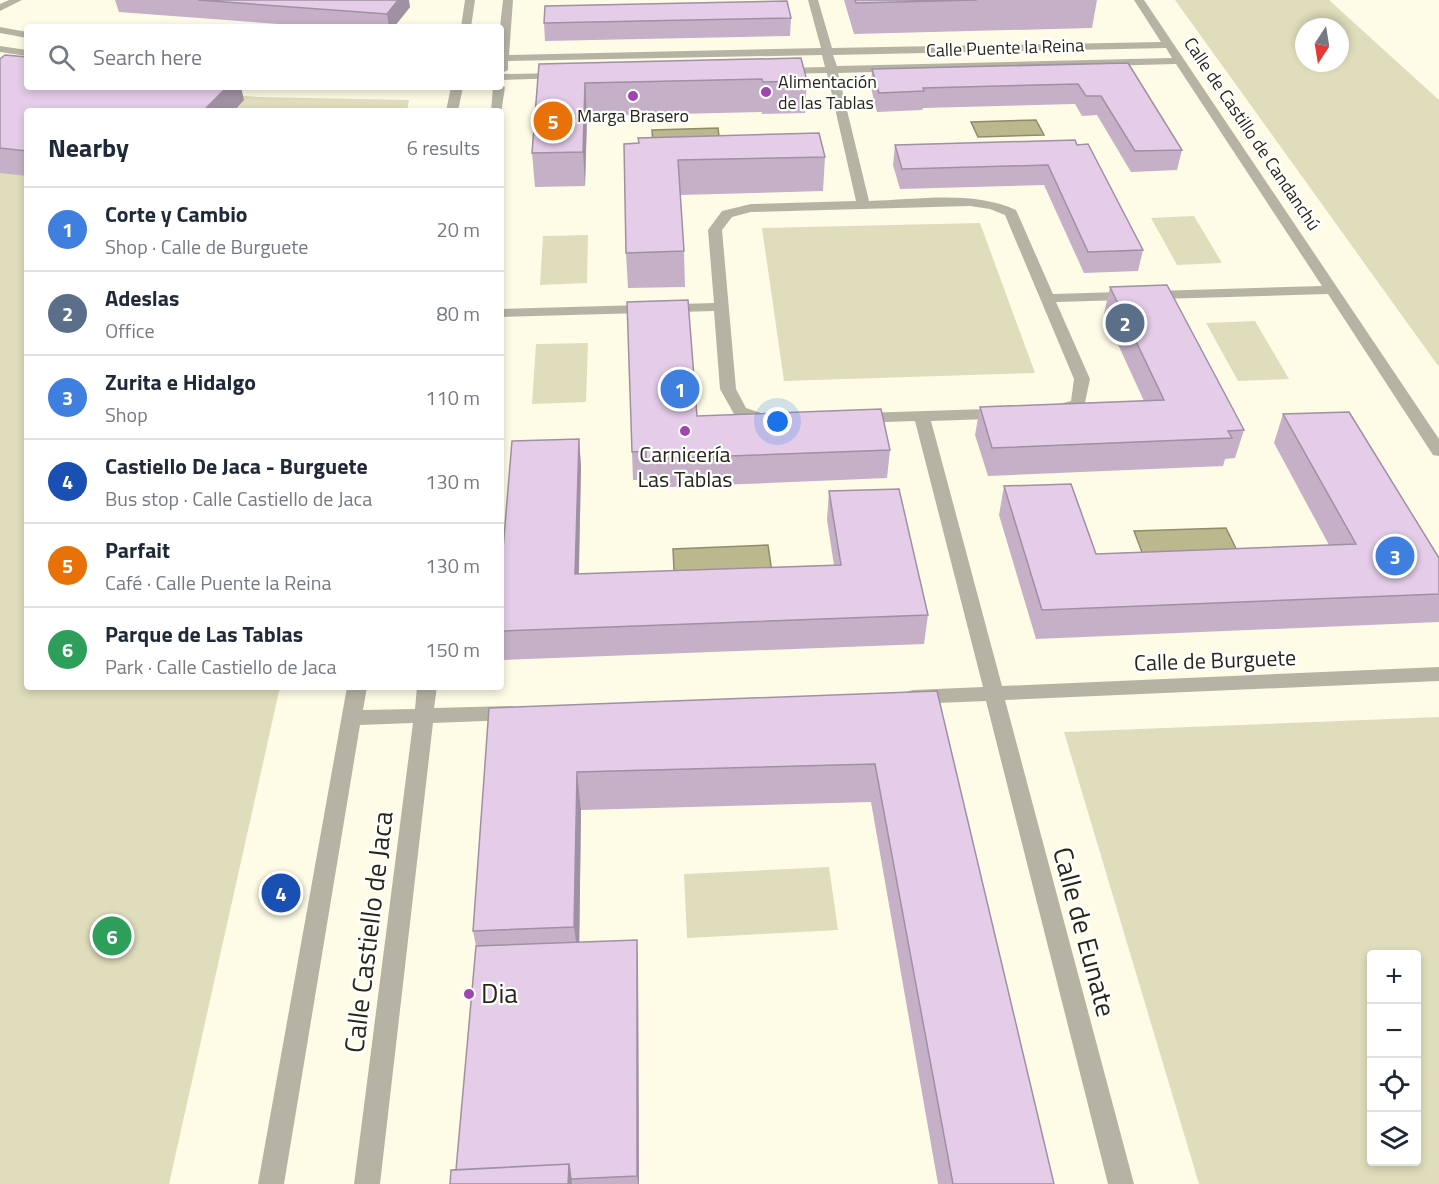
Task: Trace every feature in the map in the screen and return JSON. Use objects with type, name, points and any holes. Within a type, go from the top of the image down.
[{"type":"street","points":[[0,8],[17,0]]},
{"type":"street","points":[[466,24],[470,0]]},
{"type":"street","points":[[504,39],[508,0]]},
{"type":"street","points":[[813,0],[832,70],[862,205]]},
{"type":"street","name":"Calle de Castillo de Candanchú","points":[[1139,0],[1439,451]]},
{"type":"street","points":[[0,30],[24,34]]},
{"type":"street","name":"Calle Puente la Reina","points":[[504,58],[1169,45]]},
{"type":"street","points":[[0,49],[24,53]]},
{"type":"street","name":"Calle Puente la Reina","points":[[765,72],[1179,61]]},
{"type":"street","points":[[504,76],[577,76]]},
{"type":"street","points":[[453,108],[456,90]]},
{"type":"street","points":[[497,108],[500,90]]},
{"type":"street","points":[[970,202],[993,205],[1011,213],[1047,298],[1082,380],[1078,404],[1047,412],[769,421],[740,411],[728,389],[715,230],[727,214],[751,208],[970,202]]},
{"type":"street","points":[[1047,298],[1332,290]]},
{"type":"street","points":[[504,313],[721,307]]},
{"type":"street","points":[[922,416],[993,693]]},
{"type":"street","name":"Calle de Burguete","points":[[893,698],[1439,674]]},
{"type":"street","name":"Calle Castiello de Jaca","points":[[272,1184],[356,690]]},
{"type":"street","name":"Calle Castiello de Jaca","points":[[367,1184],[427,690]]},
{"type":"street","name":"Calle de Eunate","points":[[993,693],[1121,1184]]},
{"type":"street","points":[[351,718],[526,712]]},
{"type":"shaded area","points":[[1175,0],[1329,0],[1349,18],[1295,18],[1295,72],[1349,72],[1349,18],[1439,100],[1439,367]]},
{"type":"shaded area","points":[[0,71],[24,85],[24,90],[168,90],[258,97],[409,100],[408,108],[24,108],[24,690],[279,690],[169,1184],[0,1184]]},
{"type":"shaded area","points":[[1036,120],[1044,135],[978,137],[971,122]]},
{"type":"shaded area","points":[[718,128],[720,144],[653,146],[652,130]]},
{"type":"shaded area","points":[[1194,216],[1222,263],[1177,265],[1151,218]]},
{"type":"shaded area","points":[[980,223],[1035,373],[784,381],[762,228]]},
{"type":"shaded area","points":[[588,235],[587,283],[540,285],[543,236]]},
{"type":"shaded area","points":[[1255,321],[1289,379],[1238,381],[1206,323]]},
{"type":"shaded area","points":[[588,343],[586,402],[532,404],[536,344]]},
{"type":"shaded area","points":[[1226,528],[1245,567],[1149,571],[1134,531]]},
{"type":"shaded area","points":[[768,545],[774,586],[675,590],[673,549]]},
{"type":"shaded area","points":[[1439,717],[1439,1184],[1199,1184],[1064,732]]},
{"type":"shaded area","points":[[829,867],[838,930],[687,938],[684,874]]},
{"type":"building","points":[[198,0],[398,0],[387,14]]},
{"type":"building","points":[[855,0],[977,0],[856,3]]},
{"type":"building","points":[[787,1],[791,18],[544,23],[545,6]]},
{"type":"building","points":[[5,55],[24,57],[24,90],[224,90],[206,108],[24,108],[24,151],[0,148],[0,59]]},
{"type":"building","points":[[801,58],[807,81],[763,82],[762,79],[585,83],[583,152],[532,153],[539,64]]},
{"type":"building","points":[[1128,63],[1182,150],[1135,151],[1101,96],[1086,96],[1078,84],[923,88],[924,91],[879,93],[872,69]]},
{"type":"building","points":[[819,133],[825,157],[678,160],[684,251],[626,253],[624,144],[639,143],[638,138]]},
{"type":"building","points":[[1075,140],[1077,145],[1088,144],[1143,250],[1088,252],[1048,165],[902,169],[895,145]]},
{"type":"building","points":[[1167,285],[1244,430],[1228,431],[1232,438],[992,448],[980,407],[1164,400],[1110,287]]},
{"type":"building","points":[[688,300],[697,416],[881,409],[890,450],[646,459],[646,451],[632,452],[627,302]]},
{"type":"building","points":[[1349,412],[1439,558],[1439,594],[1042,610],[1004,486],[1071,484],[1096,554],[1356,544],[1283,414]]},
{"type":"building","points":[[579,439],[575,574],[841,565],[829,491],[899,489],[928,615],[504,631],[504,537],[512,441]]},
{"type":"building","points":[[937,691],[1054,1184],[953,1184],[875,764],[577,772],[574,927],[473,931],[489,708]]},
{"type":"building","points":[[637,940],[637,1176],[571,1179],[569,1164],[456,1170],[476,946]]},
{"type":"building","points":[[569,1164],[568,1184],[450,1184],[451,1170]]},
{"type":"place","name":"Alimentación de las Tablas","points":[[766,92]]},
{"type":"place","name":"Marga Brasero","points":[[633,96]]},
{"type":"place","name":"Parfait","points":[[553,121]]},
{"type":"place","name":"Adeslas","points":[[1125,323]]},
{"type":"place","name":"Corte y Cambio","points":[[680,389]]},
{"type":"place","name":"Carnicería Las Tablas","points":[[685,431]]},
{"type":"place","name":"Zurita e Hidalgo","points":[[1395,556]]},
{"type":"place","name":"Castiello De Jaca - Burguete","points":[[281,893]]},
{"type":"place","name":"Parque de Las Tablas","points":[[112,936]]},
{"type":"place","name":"Dia","points":[[469,994]]}]
